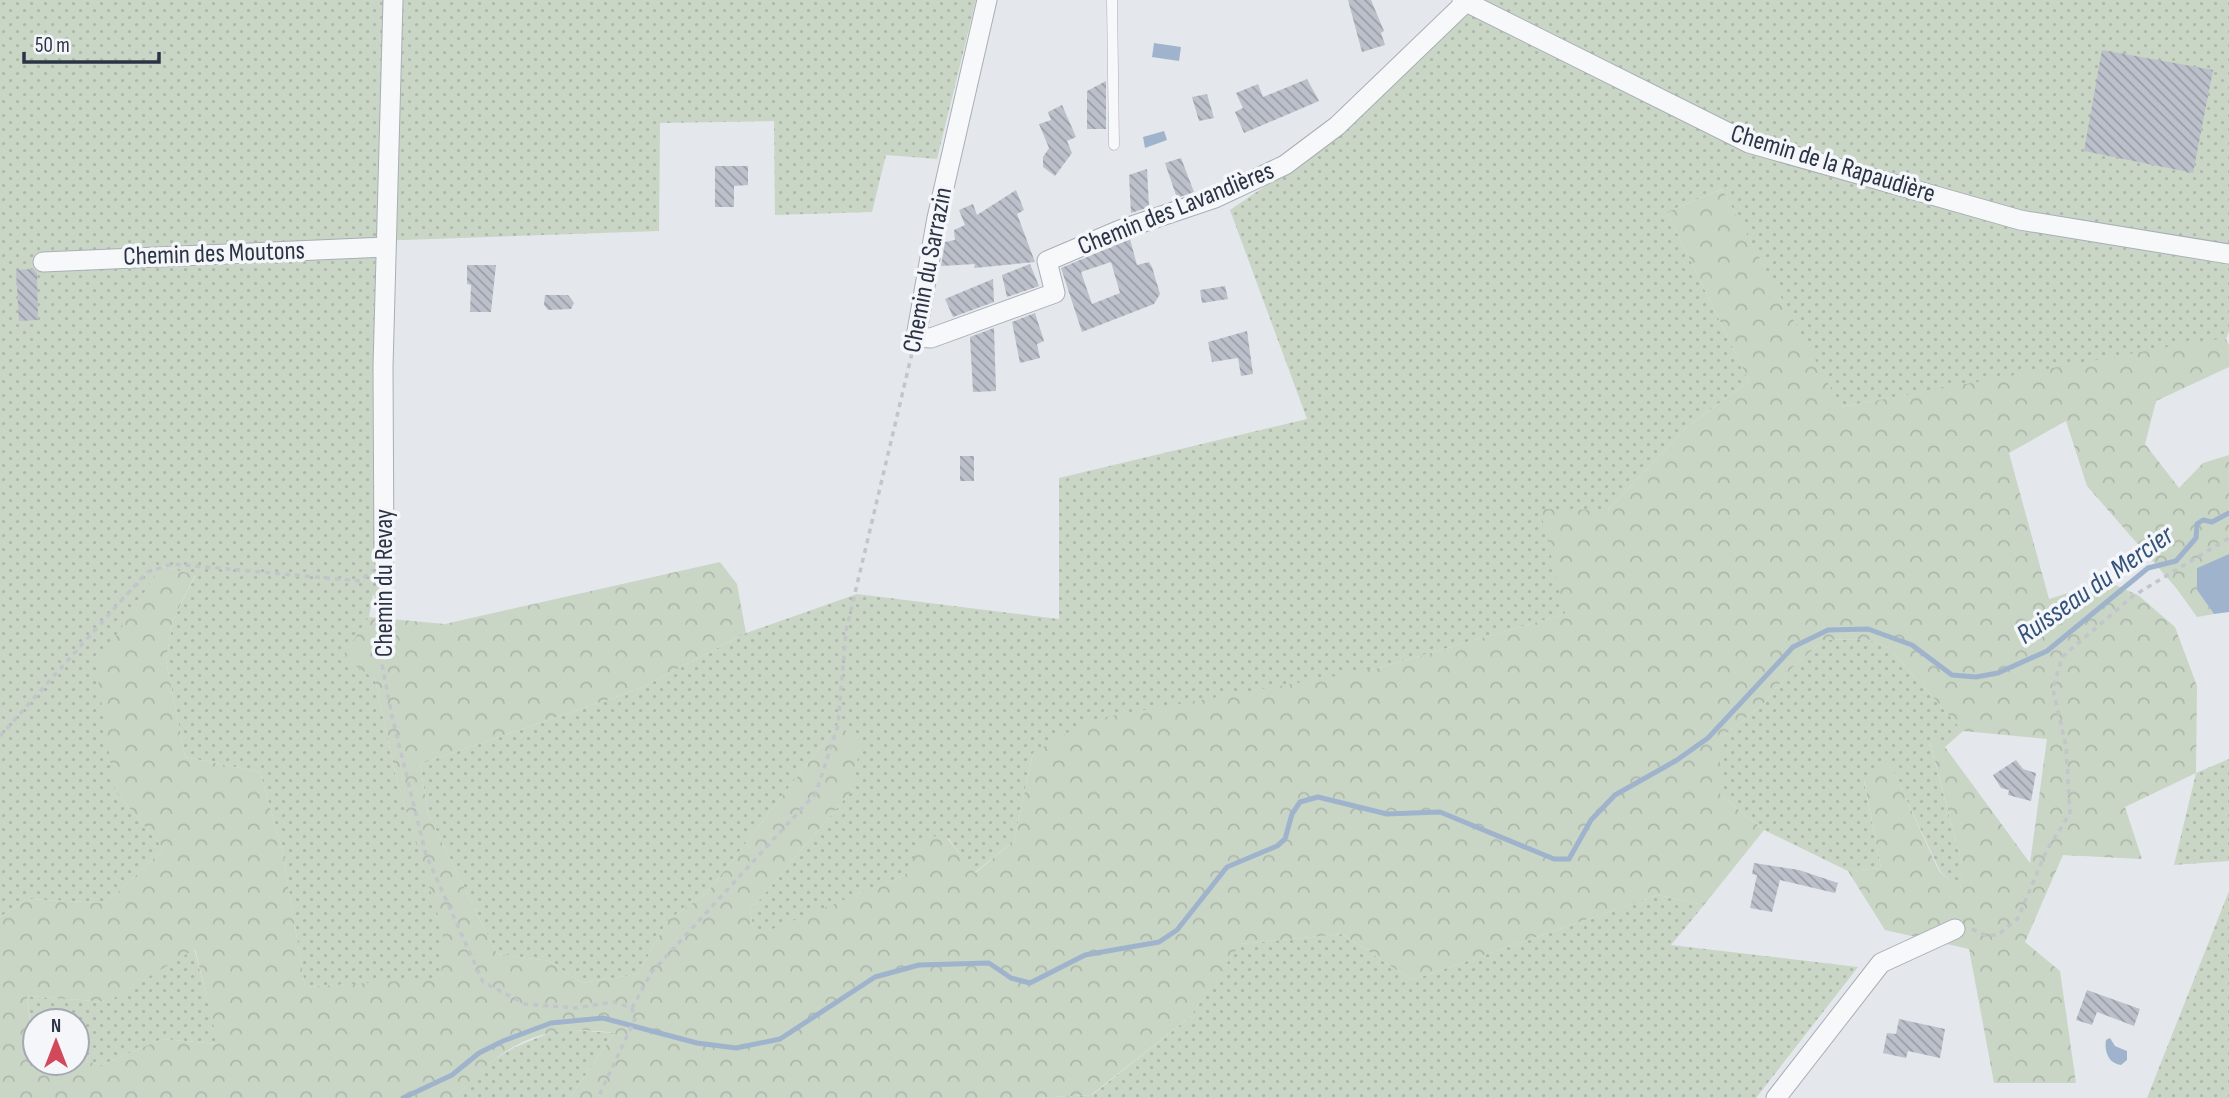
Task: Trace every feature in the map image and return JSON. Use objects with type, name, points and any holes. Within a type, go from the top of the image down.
[{"type":"street","name":"Chemin du Revay","points":[[384,559],[383,367],[393,0]]},
{"type":"street","name":"Chemin du Sarrazin","points":[[916,337],[940,206],[987,0]]},
{"type":"street","name":"Chemin des Lavandières","points":[[916,337],[930,338],[1055,293],[1047,261],[1120,230],[1215,198],[1285,165],[1337,126],[1464,1]]},
{"type":"street","name":"Chemin de la Rapaudière","points":[[1464,1],[1749,143],[2020,220],[2229,254]]},
{"type":"street","name":"Chemin des Moutons","points":[[43,262],[386,247]]},
{"type":"street","points":[[1776,1098],[1881,963],[1955,929]]},
{"type":"lane","points":[[1112,0],[1114,145]]},
{"type":"path","name":"Chemin du Sarrazin","points":[[632,1009],[651,973],[816,793],[838,725],[846,631],[916,337]]},
{"type":"path","points":[[1955,929],[1972,929],[1985,935],[1997,935],[2009,929],[2018,918],[2046,852],[2070,813],[2066,746],[2053,689],[2062,657],[2133,596],[2229,538]]},
{"type":"path","points":[[0,736],[147,572],[173,564],[360,582],[384,559]]},
{"type":"path","name":"Chemin du Revay","points":[[384,559],[380,606],[381,659],[392,716],[426,855],[483,982],[525,1004],[576,1008],[614,1002],[632,1009]]},
{"type":"path","points":[[598,1098],[635,1019],[632,1009]]},
{"type":"green space","points":[[0,0],[976,0],[937,159],[886,155],[872,212],[775,215],[774,121],[660,123],[659,231],[376,241],[373,371],[380,606],[373,594],[369,617],[343,656],[375,679],[396,777],[444,932],[441,979],[305,987],[282,849],[260,772],[185,757],[166,660],[173,620],[195,576],[162,566],[115,791],[164,849],[106,903],[27,899],[0,917]]},
{"type":"green space","points":[[1484,0],[2229,0],[2229,331],[2226,339],[1840,407],[1722,189],[1667,212],[1749,381],[1687,427],[1608,510],[1565,614],[1375,669],[1033,753],[1014,841],[974,873],[948,838],[905,875],[755,937],[750,911],[853,789],[838,724],[707,893],[668,920],[638,974],[582,983],[549,961],[497,954],[428,814],[420,764],[639,689],[746,633],[857,594],[1059,619],[1059,478],[1307,419],[1230,210],[1323,147]]},
{"type":"green space","points":[[1722,189],[1841,407],[2205,340],[2226,339],[2229,345],[2229,367],[2156,401],[2145,444],[2179,488],[2203,463],[2229,455],[2229,554],[2197,568],[2197,590],[2214,614],[2197,617],[2177,589],[2087,486],[2066,421],[2009,453],[2049,599],[2106,581],[2138,595],[2175,627],[2197,686],[2196,773],[2125,807],[2142,859],[2063,855],[2025,942],[2060,971],[2076,1083],[1994,1083],[1969,949],[1885,930],[1848,871],[1881,868],[1864,780],[1887,757],[1939,871],[1960,890],[1963,868],[1930,742],[1945,747],[2030,863],[2047,739],[1963,731],[1889,648],[1867,639],[1824,640],[1791,669],[1765,702],[1720,739],[1720,795],[1764,830],[1704,905],[1657,895],[1412,980],[1342,934],[1240,944],[1190,1017],[1091,1095],[1033,1098],[570,1098],[614,1033],[588,1030],[544,1034],[525,1041],[489,1064],[455,1098],[0,1098],[0,917],[27,899],[106,903],[164,849],[115,791],[96,667],[161,566],[195,575],[173,620],[166,660],[185,757],[260,772],[282,849],[305,987],[441,978],[443,932],[396,777],[375,679],[342,657],[369,617],[445,624],[720,562],[737,584],[746,633],[639,689],[420,764],[428,814],[497,954],[549,961],[582,983],[638,974],[668,920],[707,893],[838,724],[860,744],[853,789],[750,911],[755,936],[905,875],[925,835],[947,838],[975,873],[1014,841],[1033,753],[1089,720],[1375,669],[1565,614],[1540,509],[1608,510],[1687,427],[1749,381],[1667,212]],"holes":[[[195,949],[218,1044],[162,1039],[102,1065],[91,1062],[91,1077],[21,1077],[21,1007],[28,1007],[27,996],[107,1002]]]},
{"type":"green space","points":[[1867,639],[1889,648],[1963,731],[1945,747],[1930,743],[1963,868],[1960,891],[1940,871],[1887,758],[1864,781],[1881,868],[1848,871],[1764,830],[1720,795],[1720,739],[1765,702],[1791,669],[1824,640]]},
{"type":"green space","points":[[2229,759],[2229,861],[2174,865],[2196,773]]},
{"type":"green space","points":[[2229,891],[2229,1098],[2147,1098]]},
{"type":"green space","points":[[1657,895],[1704,905],[1671,945],[1858,967],[1756,1098],[1033,1098],[1092,1095],[1190,1017],[1239,944],[1342,934],[1412,980]]},
{"type":"green space","points":[[194,948],[219,1044],[162,1039],[102,1065],[91,1062],[91,1007],[28,1007],[27,996],[107,1002]]},
{"type":"green space","points":[[561,1029],[614,1033],[570,1098],[455,1098],[491,1062],[514,1048]]},
{"type":"water","points":[[1154,43],[1181,47],[1179,61],[1152,57]]},
{"type":"water","points":[[1164,131],[1167,140],[1145,148],[1143,137]]},
{"type":"water","points":[[2229,554],[2229,612],[2214,614],[2197,590],[2197,568]]},
{"type":"water","points":[[2110,1038],[2115,1046],[2127,1051],[2127,1060],[2121,1065],[2110,1060],[2107,1053],[2106,1040]]},
{"type":"building","points":[[1348,0],[1371,0],[1384,31],[1381,33],[1385,45],[1362,52]]},
{"type":"building","points":[[2102,50],[2213,70],[2193,173],[2084,151]]},
{"type":"building","points":[[1307,79],[1319,101],[1244,133],[1235,112],[1243,108],[1236,93],[1258,84],[1263,97]]},
{"type":"building","points":[[1106,81],[1106,129],[1087,129],[1087,91]]},
{"type":"building","points":[[1207,94],[1214,118],[1199,121],[1192,97]]},
{"type":"building","points":[[1062,105],[1076,137],[1067,141],[1072,153],[1055,176],[1043,167],[1043,157],[1049,148],[1039,124],[1051,120],[1048,112]]},
{"type":"building","points":[[1181,158],[1194,192],[1177,198],[1165,163]]},
{"type":"building","points":[[715,166],[748,166],[748,185],[734,186],[734,207],[715,207]]},
{"type":"building","points":[[1147,169],[1149,207],[1131,213],[1129,175]]},
{"type":"building","points":[[1016,190],[1024,210],[1017,214],[1035,262],[974,268],[975,264],[941,266],[945,242],[955,240],[954,230],[965,225],[959,210],[973,204],[977,215]]},
{"type":"building","points":[[1130,239],[1137,265],[1149,262],[1160,294],[1154,304],[1082,332],[1061,268]],"holes":[[[1111,262],[1120,293],[1092,304],[1081,272]]]},
{"type":"building","points":[[1030,264],[1039,286],[1007,297],[1002,275]]},
{"type":"building","points":[[467,265],[496,265],[491,312],[470,312],[471,285],[467,284]]},
{"type":"building","points":[[33,269],[37,273],[38,320],[19,321],[16,270]]},
{"type":"building","points":[[993,279],[994,302],[953,317],[945,299]]},
{"type":"building","points":[[1225,286],[1228,299],[1202,303],[1200,290]]},
{"type":"building","points":[[545,295],[568,295],[574,303],[571,309],[548,310],[544,305]]},
{"type":"building","points":[[1035,313],[1044,341],[1037,344],[1040,358],[1020,363],[1012,322]]},
{"type":"building","points":[[994,328],[996,391],[973,392],[970,337]]},
{"type":"building","points":[[1247,331],[1253,374],[1241,376],[1238,358],[1212,362],[1208,342]]},
{"type":"building","points":[[960,456],[974,456],[974,481],[960,481]]},
{"type":"building","points":[[2016,760],[2023,769],[2036,773],[2031,801],[2008,795],[2009,790],[2001,788],[1993,775]]},
{"type":"building","points":[[1754,863],[1799,870],[1838,883],[1835,893],[1780,880],[1772,912],[1750,908],[1757,875],[1752,874]]},
{"type":"building","points":[[2087,990],[2140,1009],[2134,1026],[2097,1012],[2092,1025],[2076,1020]]},
{"type":"building","points":[[1899,1019],[1945,1029],[1940,1058],[1908,1051],[1906,1058],[1883,1053],[1887,1033],[1896,1034]]},
{"type":"waterway","name":"Ruisseau du Mercier","points":[[403,1098],[452,1075],[479,1053],[551,1023],[603,1018],[697,1043],[736,1048],[780,1039],[875,977],[919,965],[989,963],[1011,978],[1030,983],[1085,955],[1159,942],[1177,930],[1227,867],[1277,846],[1285,839],[1292,814],[1300,802],[1318,797],[1387,814],[1440,812],[1554,859],[1569,859],[1591,820],[1615,795],[1677,760],[1708,738],[1793,647],[1828,630],[1868,629],[1912,645],[1952,675],[1976,677],[1998,673],[2047,651],[2148,568],[2176,561],[2196,538],[2197,524],[2203,520],[2212,522],[2229,513]]}]
